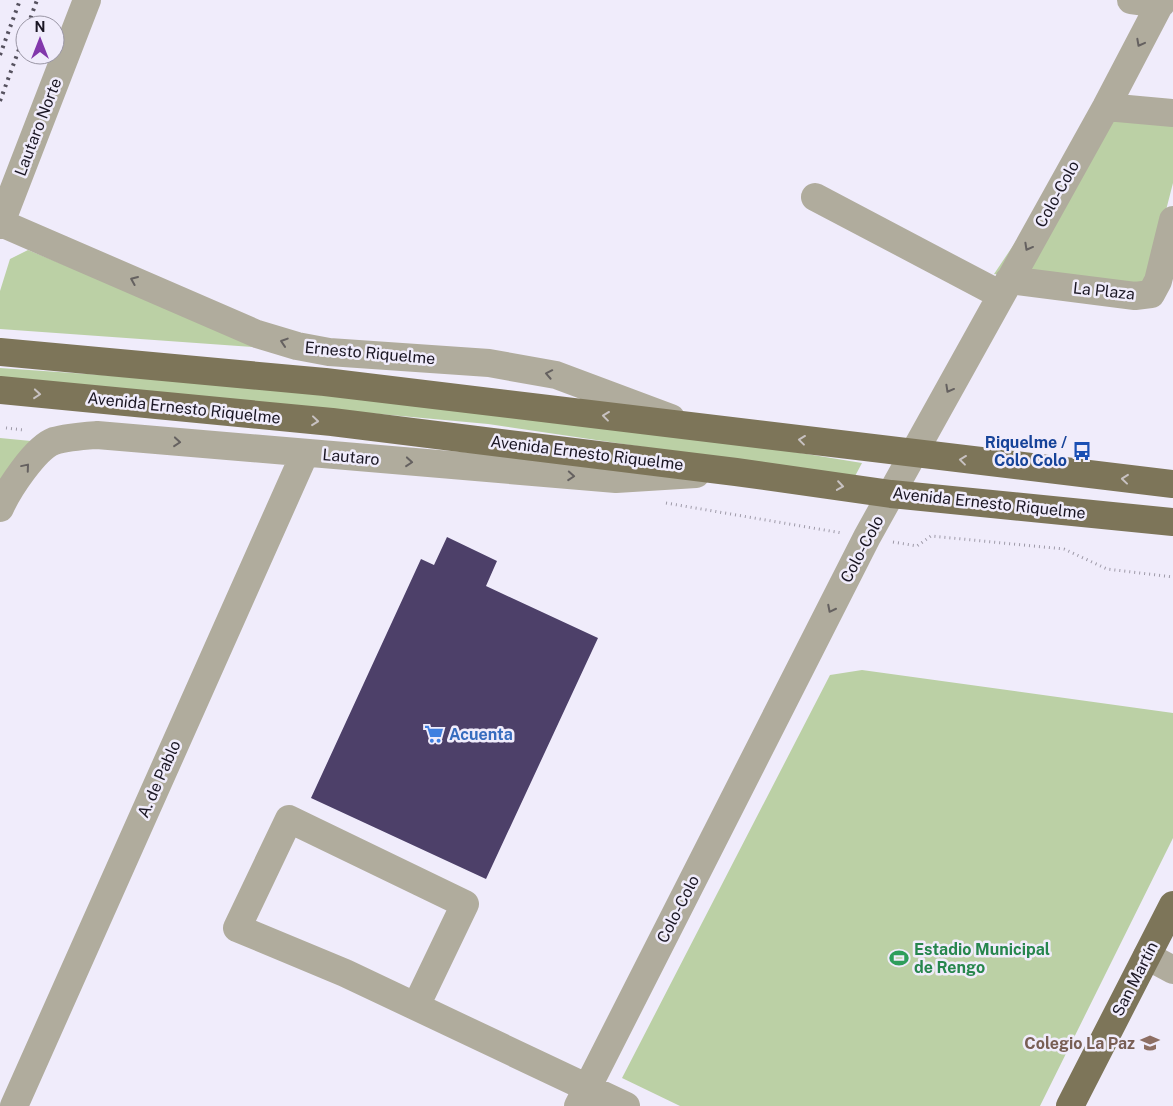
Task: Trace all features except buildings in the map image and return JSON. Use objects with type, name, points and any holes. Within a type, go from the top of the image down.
[{"type":"main road","points":[[0,352],[325,382],[1173,484]]},
{"type":"main road","name":"Avenida Ernesto Riquelme","points":[[0,390],[332,422],[736,472],[891,494],[1173,522]]},
{"type":"main road","name":"San Martín","points":[[1070,1106],[1173,904]]},
{"type":"street","name":"Lautaro Norte","points":[[0,224],[87,0]]},
{"type":"street","points":[[1132,0],[1161,2]]},
{"type":"street","name":"Colo-Colo","points":[[583,1096],[891,494],[1106,107],[1161,2]]},
{"type":"street","points":[[1106,107],[1173,113]]},
{"type":"street","name":"La Plaza","points":[[815,197],[1005,287],[1135,296],[1152,294],[1158,281],[1173,220]]},
{"type":"street","name":"Ernesto Riquelme","points":[[0,224],[257,334],[297,346],[329,352],[489,363],[556,376],[694,427]]},
{"type":"street","name":"Lautaro","points":[[3,497],[27,465],[52,442],[72,437],[97,435],[616,479],[736,472]]},
{"type":"street","name":"A. de Pablo","points":[[14,1106],[305,453]]},
{"type":"street","points":[[416,1006],[465,904],[289,819],[237,928],[297,952],[416,1006],[583,1096],[626,1106]]},
{"type":"street","points":[[1147,956],[1173,970]]},
{"type":"green space","points":[[1103,112],[1173,118],[1173,183],[1146,288],[994,274]]},
{"type":"green space","points":[[28,250],[267,348],[0,329],[0,291],[10,259]]},
{"type":"green space","points":[[0,368],[204,382],[648,428],[862,463],[854,478],[488,424],[0,379]]},
{"type":"green space","points":[[0,438],[31,441],[0,483]]},
{"type":"green space","name":"Estadio Municipal de Rengo","points":[[862,670],[1173,713],[1173,838],[1040,1106],[680,1106],[622,1078],[830,675]]},
{"type":"railway","points":[[0,55],[20,0]]},
{"type":"railway","points":[[32,15],[37,0]]},
{"type":"railway","points":[[0,101],[15,60]]},
{"type":"place","name":"Riquelme / Colo Colo","points":[[1082,451]]},
{"type":"place","name":"Acuenta","points":[[434,734]]},
{"type":"place","name":"Estadio Municipal de Rengo","points":[[899,958]]},
{"type":"place","name":"Colegio La Paz","points":[[1150,1043]]}]
